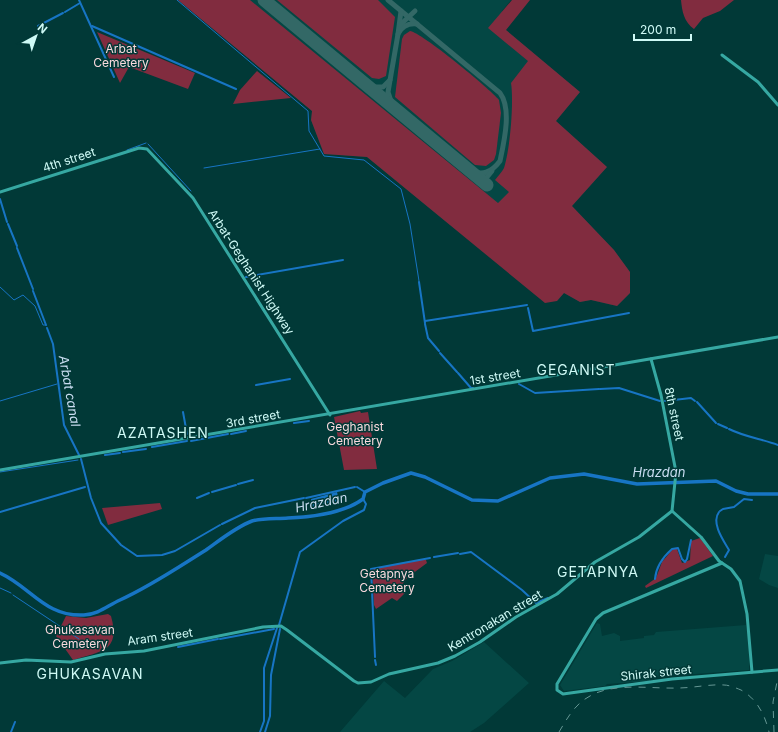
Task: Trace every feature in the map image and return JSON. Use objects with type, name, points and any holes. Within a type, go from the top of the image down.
[{"type":"main road","points":[[722,55],[758,82],[778,105]]},
{"type":"main road","name":"4th street","points":[[0,192],[133,150],[144,148]]},
{"type":"main road","name":"Arbat-Geghanist Highway","points":[[144,148],[193,198],[332,414]]},
{"type":"main road","name":"1st street","points":[[332,414],[778,337]]},
{"type":"main road","name":"8th street","points":[[651,359],[661,395],[676,473],[672,511]]},
{"type":"main road","name":"3rd street","points":[[0,470],[80,458],[332,414]]},
{"type":"main road","points":[[672,511],[701,537],[722,563],[735,574],[741,585],[748,620],[752,672]]},
{"type":"main road","name":"Kentronakan street","points":[[295,636],[358,683],[371,682],[389,674],[443,661],[480,642],[516,617],[557,594],[595,562],[640,537],[672,511]]},
{"type":"main road","name":"Shirak street","points":[[722,563],[600,615],[558,684],[557,690],[563,694],[672,680],[778,670]]},
{"type":"main road","name":"Aram street","points":[[0,663],[26,660],[71,662],[99,654],[144,651],[272,626],[282,627],[295,636]]},
{"type":"shaded area","points":[[178,0],[511,0],[502,11],[513,20],[506,30],[580,92],[556,121],[607,167],[572,206],[614,250],[630,272],[630,293],[617,306],[591,300],[580,302],[564,293],[557,301],[450,225],[367,157],[324,154],[311,120],[312,111]]},
{"type":"shaded area","points":[[765,554],[778,556],[778,588],[759,579]]},
{"type":"shaded area","points":[[597,623],[600,624],[602,636],[614,633],[620,636],[620,641],[644,638],[644,636],[654,635],[656,632],[746,625],[749,641],[749,670],[654,677],[650,679],[650,681],[607,684],[605,686],[564,691],[560,685]]},
{"type":"shaded area","points":[[484,642],[529,683],[484,723],[470,732],[340,732],[384,681],[405,698],[433,669],[452,661]]},
{"type":"green space","points":[[178,0],[250,0],[498,203],[509,192],[495,180],[504,168],[510,138],[512,113],[511,83],[528,61],[488,28],[512,0],[530,0],[506,30],[580,92],[556,121],[607,167],[572,206],[614,250],[630,272],[630,293],[617,306],[591,300],[580,302],[564,293],[557,301],[545,303],[367,157],[324,154],[311,120],[312,111]]},
{"type":"green space","points":[[277,0],[378,0],[395,17],[386,76],[379,79],[372,78]]},
{"type":"green space","points":[[681,0],[734,0],[720,11],[703,18],[694,29],[686,20]]},
{"type":"green space","points":[[410,31],[441,50],[499,100],[501,113],[496,154],[494,160],[486,166],[475,165],[395,97],[402,39],[404,35]]},
{"type":"green space","name":"Arbat Cemetery","points":[[97,32],[195,73],[188,89],[129,67],[120,83]]},
{"type":"green space","points":[[257,71],[291,98],[233,104],[240,90]]},
{"type":"green space","name":"Geghanist Cemetery","points":[[360,411],[361,413],[368,412],[377,469],[344,470],[334,417]]},
{"type":"green space","points":[[160,503],[162,509],[108,525],[102,508]]},
{"type":"green space","points":[[700,538],[713,556],[646,588],[645,586],[656,578],[662,562],[673,549],[677,549],[682,563],[690,560],[691,541]]},
{"type":"green space","name":"Getapnya Cemetery","points":[[418,560],[426,560],[427,563],[408,577],[400,587],[405,593],[397,601],[392,598],[376,609],[374,605],[372,569]]},
{"type":"green space","name":"Ghukasavan Cemetery","points":[[108,614],[111,616],[113,628],[111,643],[100,652],[73,660],[56,636],[66,616],[86,618]]},
{"type":"water","points":[[337,492],[339,501],[312,507],[311,499]]},
{"type":"waterway","points":[[79,0],[114,77]]},
{"type":"waterway","points":[[177,0],[308,111],[309,131],[324,156],[364,160],[401,189],[410,224],[419,281]]},
{"type":"waterway","points":[[65,12],[80,3]]},
{"type":"waterway","points":[[38,26],[63,13]]},
{"type":"waterway","points":[[92,26],[236,89]]},
{"type":"waterway","points":[[127,150],[146,143]]},
{"type":"waterway","points":[[148,144],[191,191]]},
{"type":"waterway","points":[[204,168],[320,149]]},
{"type":"waterway","name":"Arbat canal","points":[[0,199],[7,222]]},
{"type":"waterway","name":"Arbat canal","points":[[8,224],[17,246]]},
{"type":"waterway","name":"Arbat canal","points":[[17,248],[33,289]]},
{"type":"waterway","points":[[246,277],[343,260]]},
{"type":"waterway","points":[[419,282],[425,323]]},
{"type":"waterway","points":[[0,287],[14,300],[23,295],[35,306],[43,325],[46,325]]},
{"type":"waterway","name":"Arbat canal","points":[[33,291],[46,325]]},
{"type":"waterway","points":[[425,321],[527,305]]},
{"type":"waterway","points":[[528,308],[533,331],[629,313]]},
{"type":"waterway","points":[[425,324],[428,338],[439,351]]},
{"type":"waterway","name":"Arbat canal","points":[[47,328],[53,344],[64,425],[80,457]]},
{"type":"waterway","points":[[440,353],[457,372]]},
{"type":"waterway","points":[[458,373],[471,388],[473,388]]},
{"type":"waterway","points":[[256,385],[290,379]]},
{"type":"waterway","points":[[0,401],[57,384]]},
{"type":"waterway","points":[[519,384],[535,393],[599,389]]},
{"type":"waterway","points":[[600,389],[619,388],[660,401]]},
{"type":"waterway","points":[[665,401],[691,398],[695,401]]},
{"type":"waterway","points":[[697,402],[716,423]]},
{"type":"waterway","points":[[183,412],[187,434]]},
{"type":"waterway","points":[[294,423],[309,421]]},
{"type":"waterway","points":[[718,424],[727,428]]},
{"type":"waterway","points":[[729,429],[778,445]]},
{"type":"waterway","points":[[231,434],[246,431]]},
{"type":"waterway","points":[[191,441],[228,434]]},
{"type":"waterway","points":[[152,447],[187,441]]},
{"type":"waterway","points":[[123,452],[146,449]]},
{"type":"waterway","points":[[105,455],[120,453]]},
{"type":"waterway","name":"Arbat canal","points":[[81,459],[91,498],[101,523],[121,545],[137,556],[162,555],[175,551],[220,525]]},
{"type":"waterway","points":[[0,472],[78,460]]},
{"type":"waterway","name":"Hrazdan","points":[[0,573],[11,579],[48,606],[59,611],[70,614],[84,615],[94,613],[153,583],[206,550],[234,530],[252,521],[261,519],[307,517],[347,508],[363,499],[365,492],[383,483],[411,473],[425,477],[472,500],[498,501],[550,478],[584,474],[637,484],[716,481],[736,491],[748,494],[778,494]]},
{"type":"waterway","points":[[238,484],[253,480]]},
{"type":"waterway","points":[[212,492],[236,485]]},
{"type":"waterway","points":[[0,512],[85,487]]},
{"type":"waterway","name":"Arbat canal","points":[[306,498],[355,487]]},
{"type":"waterway","name":"Arbat canal","points":[[357,487],[365,492]]},
{"type":"waterway","points":[[197,498],[209,493]]},
{"type":"waterway","name":"Arbat canal","points":[[222,524],[255,508],[304,498]]},
{"type":"waterway","points":[[279,625],[300,552],[343,521],[364,510],[366,504],[363,499]]},
{"type":"waterway","points":[[720,511],[734,507],[744,499],[752,500]]},
{"type":"waterway","points":[[719,512],[716,521],[717,526],[729,550],[725,557]]},
{"type":"waterway","points":[[655,579],[660,562],[672,549],[678,548],[682,559],[685,562],[691,540]]},
{"type":"waterway","points":[[460,554],[471,552],[522,590],[536,603],[548,598]]},
{"type":"waterway","points":[[434,557],[458,553]]},
{"type":"waterway","points":[[375,657],[371,569],[430,558]]},
{"type":"waterway","points":[[0,588],[11,593]]},
{"type":"waterway","points":[[13,595],[79,639]]},
{"type":"waterway","points":[[260,732],[264,721],[264,668],[277,628]]},
{"type":"waterway","points":[[220,639],[274,629]]},
{"type":"waterway","points":[[265,732],[270,716],[271,675],[280,629]]},
{"type":"waterway","points":[[178,647],[218,639]]},
{"type":"waterway","points":[[375,660],[376,665]]},
{"type":"waterway","points":[[11,732],[15,722]]},
{"type":"taxiway","points":[[388,0],[500,93],[504,100],[506,108],[506,126],[500,161],[490,171],[478,173],[469,170]]},
{"type":"taxiway","points":[[401,11],[398,34],[401,29],[406,26],[417,24]]},
{"type":"taxiway","points":[[400,25],[415,11]]},
{"type":"taxiway","points":[[393,107],[388,92],[398,34]]},
{"type":"taxiway","points":[[369,87],[383,87],[390,80]]},
{"type":"taxiway","points":[[483,182],[492,171]]},
{"type":"runway","points":[[264,0],[487,185]]},
{"type":"railway","points":[[774,732],[773,702],[778,677]]},
{"type":"railway","points":[[559,732],[569,716],[580,703],[590,696],[610,689],[633,687],[678,688],[718,685],[737,688],[752,698],[760,708],[769,732]]},
{"type":"district","name":"GEGANIST","points":[[576,370]]},
{"type":"district","name":"AZATASHEN","points":[[163,433]]},
{"type":"district","name":"GETAPNYA","points":[[598,572]]},
{"type":"district","name":"GHUKASAVAN","points":[[90,674]]}]
